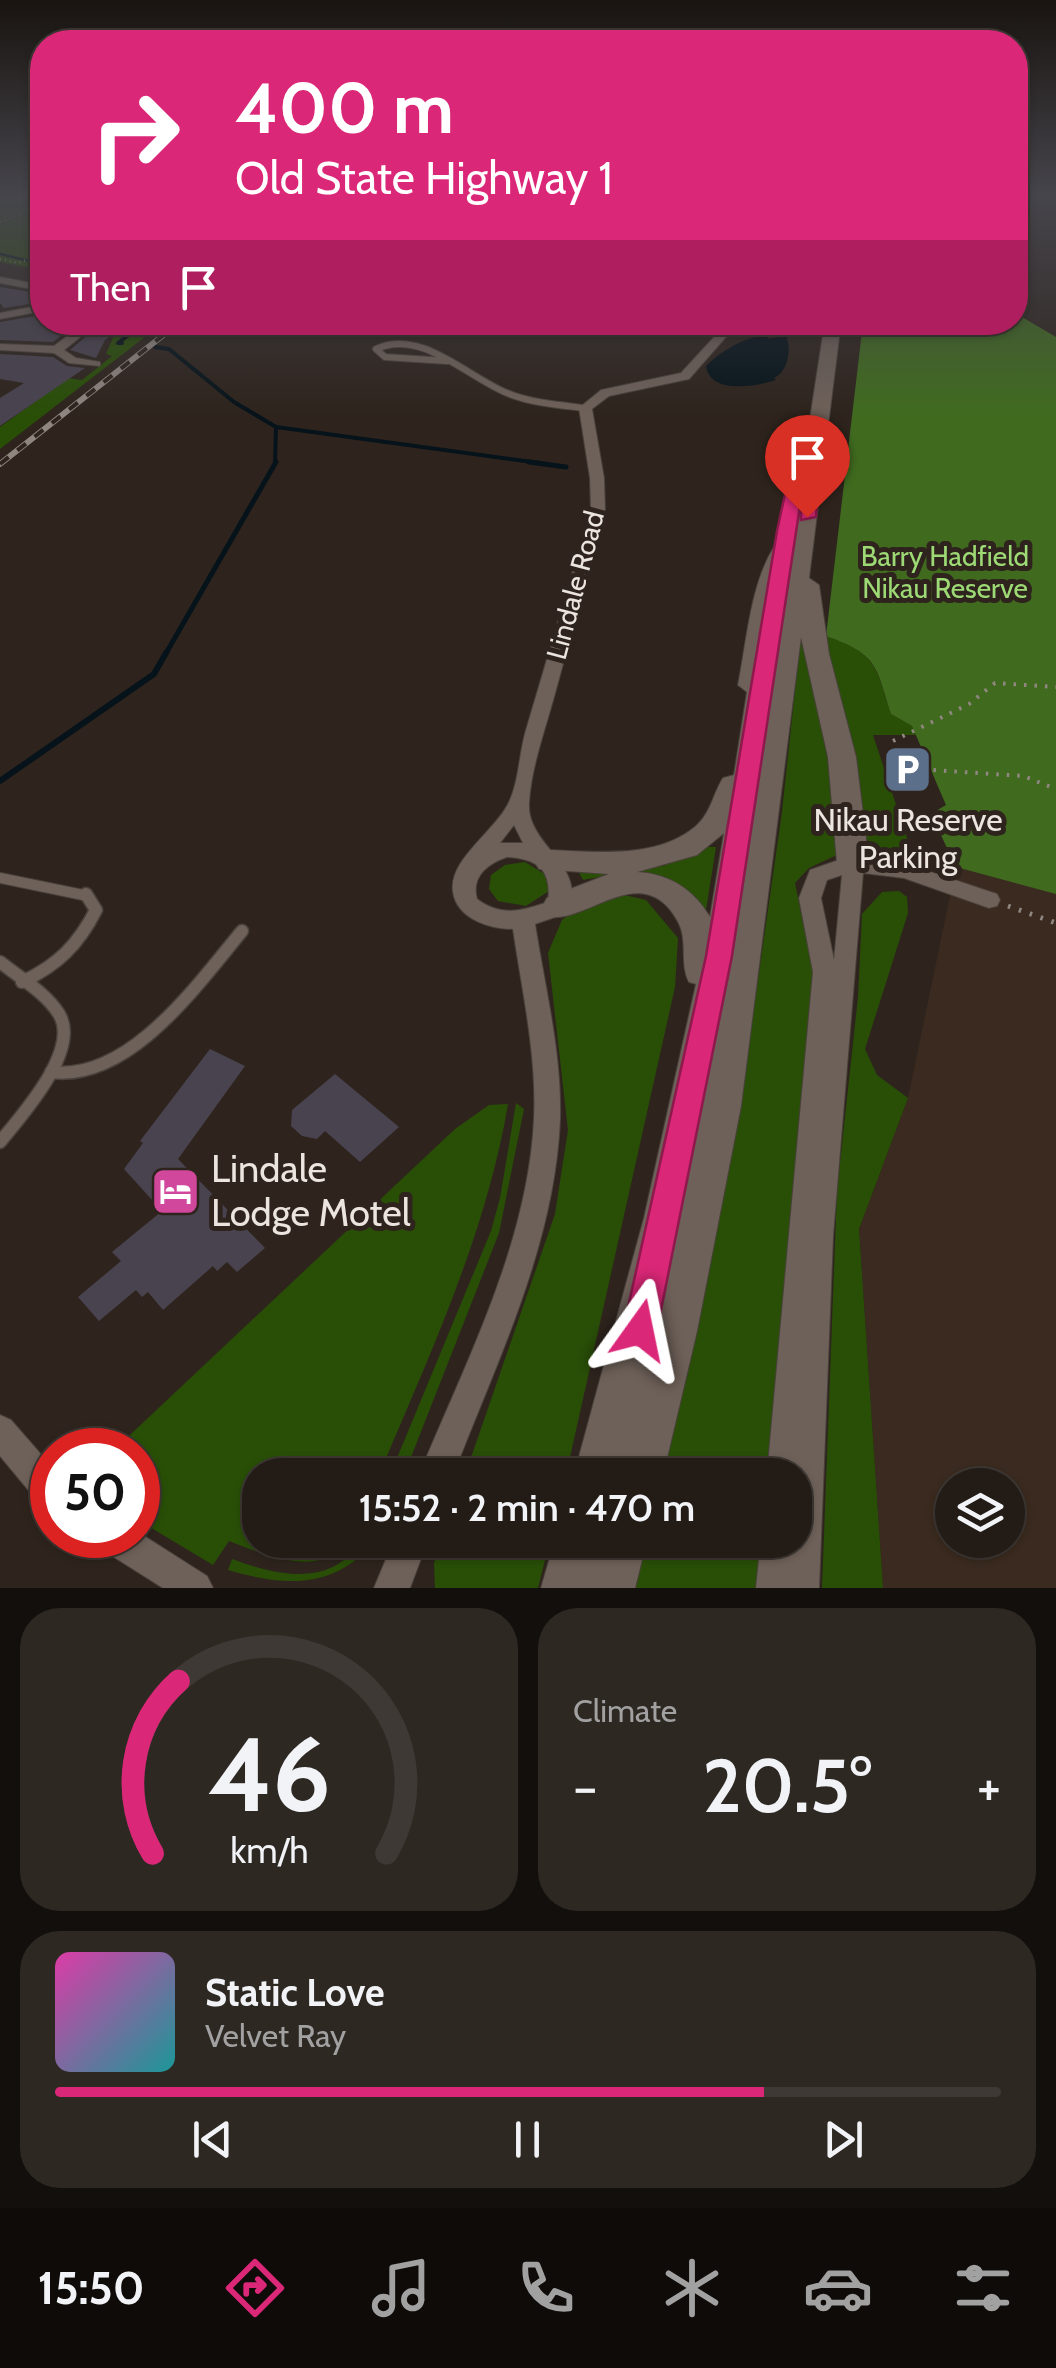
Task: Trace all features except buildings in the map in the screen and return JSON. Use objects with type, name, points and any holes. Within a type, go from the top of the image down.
[{"type":"main road","points":[[605,1458],[681,1146],[831,335]]},
{"type":"main road","points":[[547,859],[618,863],[664,856],[701,840],[719,820],[729,806],[771,584],[793,544]]},
{"type":"main road","points":[[793,544],[842,756],[853,862]]},
{"type":"main road","points":[[642,1458],[674,1332],[722,1106],[793,544]]},
{"type":"main road","points":[[541,913],[592,890],[640,883],[678,897],[695,915],[702,932],[704,955],[696,1006],[638,1263],[622,1398]]},
{"type":"main road","points":[[567,1588],[576,1558]]},
{"type":"main road","points":[[610,1588],[618,1558]]},
{"type":"street","points":[[0,280],[30,286]]},
{"type":"street","points":[[0,316],[30,310]]},
{"type":"street","points":[[57,350],[77,335]]},
{"type":"street","points":[[585,408],[605,393],[685,376],[722,335]]},
{"type":"street","points":[[0,347],[57,350],[73,361],[96,364]]},
{"type":"street","name":"Lindale Road","points":[[472,864],[518,806],[533,738],[598,510],[597,478],[585,408]]},
{"type":"street","points":[[442,1458],[523,1245],[544,1153],[541,913],[562,880],[526,833],[518,806]]},
{"type":"street","points":[[541,913],[496,919],[477,910],[465,895],[464,878],[472,864],[487,854],[526,850],[547,859]]},
{"type":"street","points":[[801,1588],[815,1290],[829,1118],[849,947],[853,862]]},
{"type":"street","points":[[785,1458],[824,972],[810,898],[818,875],[853,862],[931,878],[989,900]]},
{"type":"street","points":[[0,1431],[30,1466]]},
{"type":"street","points":[[143,1558],[181,1584]]},
{"type":"street","points":[[392,1588],[404,1558]]},
{"type":"street","points":[[774,1588],[776,1558]]},
{"type":"lane","points":[[447,362],[385,357],[376,349],[384,343],[409,343],[447,362],[515,396],[585,408]]},
{"type":"lane","points":[[0,878],[87,894],[96,910],[58,967],[22,982]]},
{"type":"lane","points":[[51,1072],[81,1074],[129,1047],[169,1016],[242,932]]},
{"type":"lane","points":[[0,962],[61,1017],[64,1038],[38,1094],[0,1142]]},
{"type":"path","points":[[893,741],[905,739],[919,727],[980,700],[995,683],[1056,687]]},
{"type":"path","points":[[902,768],[1023,776],[1056,790]]},
{"type":"path","points":[[989,900],[1056,923]]},
{"type":"shaded area","points":[[770,335],[767,339],[786,336],[789,347],[786,365],[776,380],[735,386],[709,375],[706,366],[728,349]]},
{"type":"shaded area","points":[[956,867],[1056,893],[1056,1588],[883,1588],[859,1229],[908,1098]]},
{"type":"green space","name":"Barry Hadfield Nikau Reserve","points":[[1028,321],[1056,337],[1056,894],[956,867],[931,814],[946,805],[912,726],[891,714],[872,663],[856,649],[826,636],[862,335],[1028,335]]},
{"type":"green space","points":[[114,335],[147,335],[0,449],[0,427],[68,378],[82,380],[112,356],[106,354]]},
{"type":"green space","points":[[801,635],[807,637],[835,760],[841,853],[809,868],[795,883],[814,976],[775,1458],[657,1458],[759,973]]},
{"type":"green space","points":[[826,636],[865,655],[877,673],[891,714],[912,726],[916,735],[873,735],[909,851],[883,852],[862,834],[825,650]]},
{"type":"green space","points":[[707,847],[716,847],[706,910],[681,887],[666,880],[634,874],[583,880],[579,873],[663,866]]},
{"type":"green space","points":[[525,862],[548,876],[549,891],[526,906],[498,901],[489,889],[491,875],[505,865]]},
{"type":"green space","points":[[899,891],[907,897],[908,913],[865,1049],[877,1075],[908,1098],[859,1229],[883,1588],[822,1588],[837,1191],[858,997],[862,914],[882,892]]},
{"type":"green space","points":[[616,893],[646,900],[678,938],[675,987],[570,1458],[471,1458],[555,1214],[568,1130],[548,953],[562,920],[586,901]]},
{"type":"green space","points":[[516,1103],[524,1109],[499,1233],[411,1458],[397,1458],[491,1231]]},
{"type":"green space","points":[[508,1104],[486,1200],[436,1339],[386,1458],[242,1458],[242,1546],[229,1541],[213,1565],[160,1533],[160,1428],[137,1428],[455,1129],[489,1105]]},
{"type":"green space","points":[[279,1558],[325,1558],[308,1562]]},
{"type":"green space","points":[[346,1558],[358,1558],[310,1580],[271,1580],[228,1570],[232,1559],[285,1573],[320,1572]]},
{"type":"green space","points":[[436,1558],[546,1558],[538,1588],[435,1588]]},
{"type":"green space","points":[[635,1558],[768,1558],[765,1588],[629,1588]]},
{"type":"waterway","points":[[122,343],[118,343],[129,335]]},
{"type":"waterway","points":[[155,347],[169,349],[234,402],[276,427]]},
{"type":"waterway","points":[[275,464],[276,427]]},
{"type":"waterway","points":[[276,427],[547,464]]},
{"type":"waterway","points":[[529,462],[566,467]]},
{"type":"waterway","points":[[165,655],[275,464]]},
{"type":"waterway","points":[[0,781],[154,674],[166,653]]},
{"type":"railway","points":[[0,464],[164,335]]},
{"type":"place","name":"Nikau Reserve Parking","points":[[908,770]]},
{"type":"place","name":"Lindale Lodge Motel","points":[[176,1191]]},
{"type":"route","points":[[640,1330],[719,956],[785,531],[798,474],[814,441],[807,517]]}]
